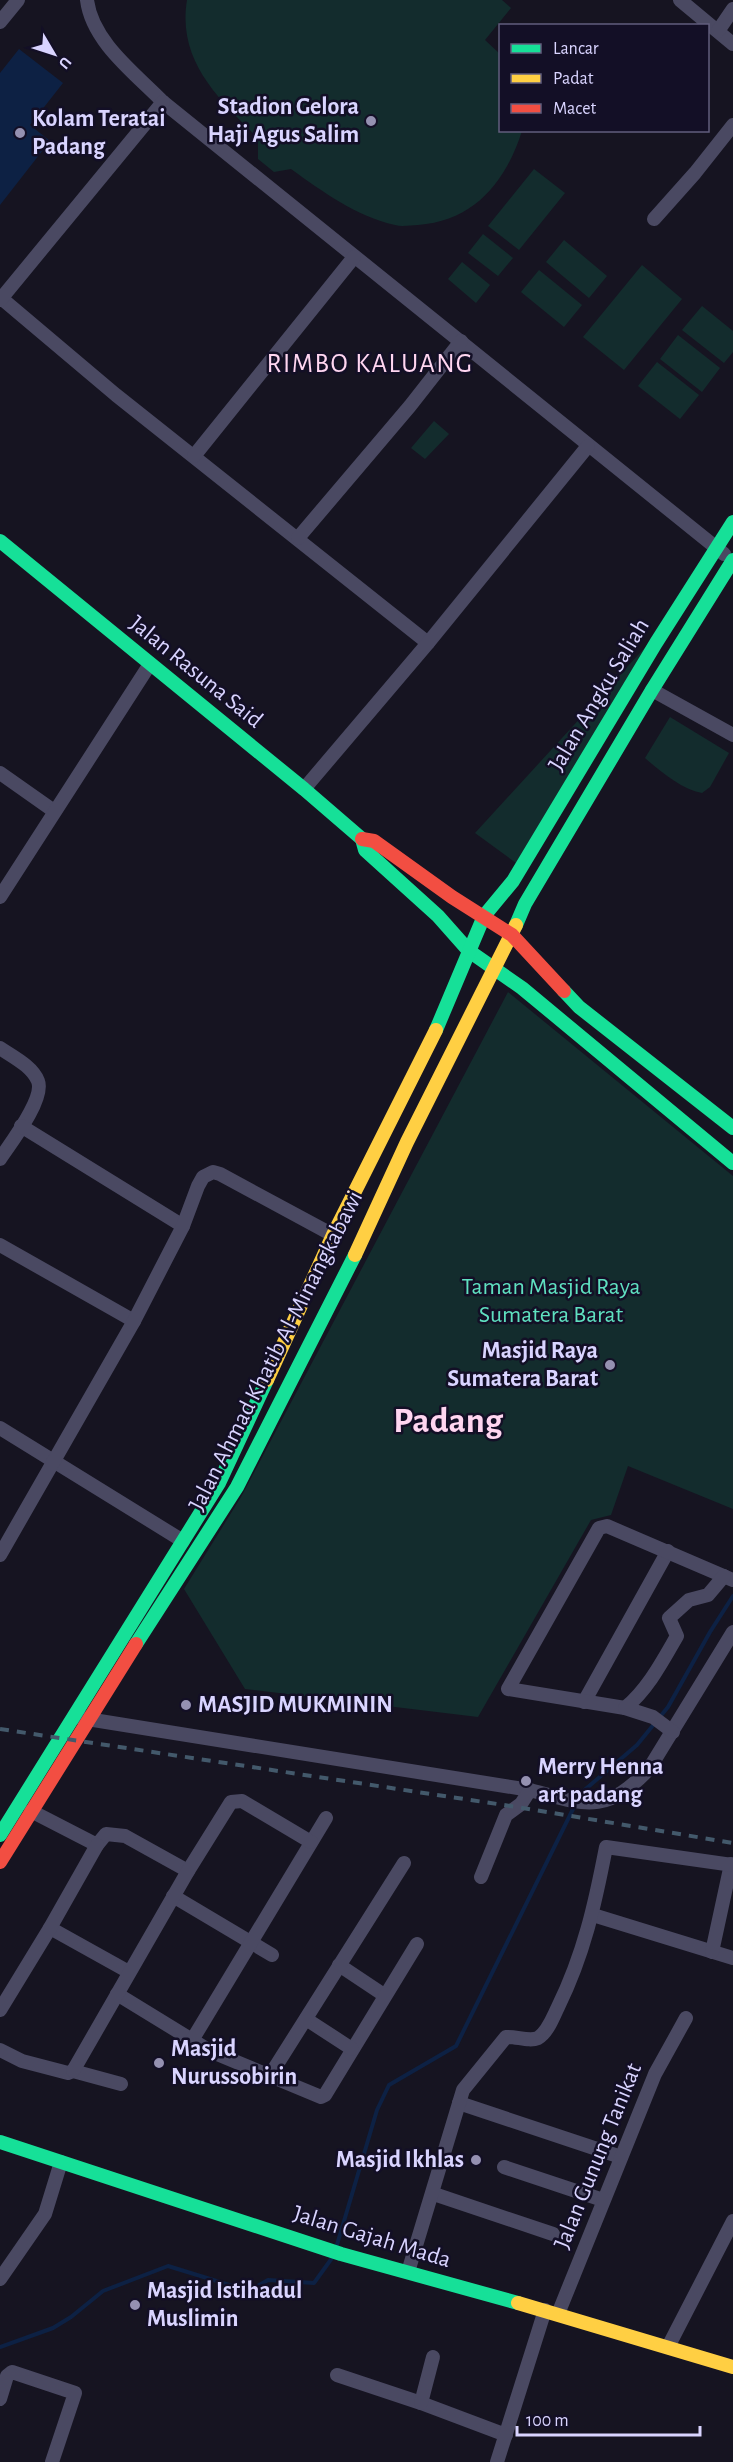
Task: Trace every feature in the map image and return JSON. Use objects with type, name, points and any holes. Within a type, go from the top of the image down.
[{"type":"main road","name":"Jalan Angku Saliah","points":[[484,916],[505,892],[733,522]]},
{"type":"main road","name":"Jalan Rasuna Said","points":[[1,543],[304,789],[362,839]]},
{"type":"main road","name":"Jalan Angku Saliah","points":[[512,936],[525,904],[652,690],[733,560]]},
{"type":"main road","points":[[733,1128],[579,1007],[512,936],[452,897],[374,841],[362,839],[365,850],[438,916],[470,951],[522,988],[733,1163]]},
{"type":"main road","name":"Jalan Ahmad Khatib Al-Minangkabawi","points":[[0,1835],[219,1483],[333,1235],[442,1018],[484,916]]},
{"type":"main road","name":"Jalan Ahmad Khatib Al-Minangkabawi","points":[[0,1862],[87,1719],[237,1487],[346,1276],[406,1142],[512,936]]},
{"type":"main road","points":[[258,1398],[278,1408]]},
{"type":"main road","name":"Jalan Gajah Mada","points":[[0,2142],[341,2254],[552,2312],[733,2367]]},
{"type":"street","points":[[0,22],[18,0]]},
{"type":"street","points":[[87,0],[98,31],[117,55],[163,102],[354,258],[461,340],[588,446],[733,560]]},
{"type":"street","points":[[680,0],[733,44]]},
{"type":"street","points":[[718,31],[733,9]]},
{"type":"street","points":[[163,102],[0,298],[116,395],[428,643]]},
{"type":"street","points":[[654,219],[733,125]]},
{"type":"street","points":[[194,456],[354,258]]},
{"type":"street","points":[[298,538],[461,340]]},
{"type":"street","points":[[304,789],[428,643],[588,446]]},
{"type":"street","points":[[0,897],[150,664]]},
{"type":"street","points":[[652,690],[733,735]]},
{"type":"street","points":[[0,773],[54,811]]},
{"type":"street","points":[[0,1048],[29,1068],[39,1082],[32,1108],[0,1159]]},
{"type":"street","points":[[21,1126],[183,1226]]},
{"type":"street","points":[[0,1556],[134,1321],[183,1226],[203,1177],[213,1172],[220,1174],[333,1235]]},
{"type":"street","points":[[0,1245],[134,1321]]},
{"type":"street","points":[[0,1428],[183,1540]]},
{"type":"street","points":[[625,1708],[653,1677],[678,1636],[669,1618],[689,1600],[708,1595],[728,1578],[608,1526],[599,1528],[508,1689],[625,1708],[653,1717],[669,1728]]},
{"type":"street","points":[[584,1702],[668,1551]]},
{"type":"street","points":[[72,1717],[530,1790],[586,1804],[615,1798],[633,1786],[649,1769],[669,1728],[733,1632]]},
{"type":"street","points":[[481,1877],[506,1815],[521,1804],[530,1790]]},
{"type":"street","points":[[73,2071],[173,1896],[231,1802],[242,1801],[250,1805],[311,1842]]},
{"type":"street","points":[[31,1811],[97,1845]]},
{"type":"street","points":[[191,2042],[326,1818]]},
{"type":"street","points":[[0,2010],[97,1845],[106,1834],[125,1836],[188,1871]]},
{"type":"street","points":[[408,2272],[434,2193],[459,2103],[468,2083],[482,2069],[506,2037],[515,2036],[533,2040],[541,2036],[549,2026],[574,1973],[593,1915],[606,1847],[732,1864],[712,1952]]},
{"type":"street","points":[[269,2077],[404,1863]]},
{"type":"street","points":[[173,1896],[272,1955]]},
{"type":"street","points":[[593,1915],[733,1958]]},
{"type":"street","points":[[50,1928],[129,1972]]},
{"type":"street","points":[[117,1994],[191,2042],[269,2077],[321,2097],[325,2095],[417,1944]]},
{"type":"street","points":[[339,1965],[384,1995]]},
{"type":"street","name":"Jalan Gunung Tanikat","points":[[497,2462],[552,2312],[603,2200],[655,2074],[686,2018]]},
{"type":"street","points":[[306,2019],[352,2049]]},
{"type":"street","points":[[0,2050],[22,2061],[68,2073],[73,2071],[121,2084]]},
{"type":"street","points":[[459,2103],[621,2157]]},
{"type":"street","points":[[0,2279],[45,2214],[61,2162]]},
{"type":"street","points":[[504,2167],[603,2200]]},
{"type":"street","points":[[434,2193],[553,2234]]},
{"type":"street","points":[[668,2347],[733,2221]]},
{"type":"street","points":[[421,2403],[432,2357]]},
{"type":"street","points":[[0,2399],[7,2376],[12,2372],[75,2393],[52,2462]]},
{"type":"street","points":[[337,2375],[506,2435]]},
{"type":"green space","name":"Stadion Gelora Haji Agus Salim","points":[[187,0],[502,0],[511,8],[485,40],[499,53],[499,132],[522,132],[507,166],[497,182],[472,207],[438,222],[404,226],[381,221],[353,209],[291,169],[274,172],[258,159],[258,138],[229,109],[204,77],[188,42]]},
{"type":"green space","points":[[534,169],[565,193],[519,250],[488,226]]},
{"type":"green space","points":[[483,234],[513,258],[498,276],[468,253]]},
{"type":"green space","points":[[564,240],[607,276],[589,298],[546,262]]},
{"type":"green space","points":[[462,262],[490,285],[476,303],[448,279]]},
{"type":"green space","points":[[642,265],[682,299],[624,370],[583,337]]},
{"type":"green space","points":[[539,270],[582,305],[564,327],[521,292]]},
{"type":"green space","points":[[702,306],[733,331],[733,352],[724,363],[682,330]]},
{"type":"green space","points":[[678,335],[720,368],[702,392],[660,359]]},
{"type":"green space","points":[[657,362],[699,395],[680,419],[638,386]]},
{"type":"green space","points":[[434,421],[449,434],[425,459],[411,448]]},
{"type":"green space","points":[[650,642],[516,863],[475,833]]},
{"type":"green space","points":[[670,717],[729,753],[710,787],[702,793],[679,784],[645,758]]},
{"type":"green space","name":"Taman Masjid Raya Sumatera Barat","points":[[508,992],[733,1176],[733,1509],[628,1466],[611,1515],[591,1520],[478,1717],[245,1689],[184,1589],[241,1497]]},
{"type":"water","name":"Kolam Teratai Padang","points":[[19,49],[63,83],[30,125],[50,141],[0,205],[0,73]]},
{"type":"waterway","points":[[579,1798],[581,1793],[637,1745],[668,1707],[733,1596]]},
{"type":"waterway","points":[[336,2248],[377,2110],[389,2085],[456,2046],[575,1805]]},
{"type":"waterway","points":[[0,2347],[53,2328],[71,2317],[103,2291],[168,2266],[249,2291],[268,2280],[314,2283],[332,2258]]},
{"type":"railway","points":[[0,1729],[517,1807],[733,1843]]},
{"type":"traffic: fast","points":[[436,1030],[484,916],[513,881],[656,643],[733,522]]},
{"type":"traffic: fast","points":[[0,541],[362,839]]},
{"type":"traffic: fast","points":[[516,925],[525,904],[652,690],[733,560]]},
{"type":"traffic: fast","points":[[362,839],[365,850],[438,916],[469,951],[522,988],[733,1163]]},
{"type":"traffic: fast","points":[[564,991],[579,1007],[733,1128]]},
{"type":"traffic: fast","points":[[136,1644],[237,1487],[355,1255]]},
{"type":"traffic: fast","points":[[0,1835],[219,1483],[267,1380]]},
{"type":"traffic: fast","points":[[0,2142],[341,2254],[518,2303]]},
{"type":"traffic: slow","points":[[355,1255],[407,1142],[516,925]]},
{"type":"traffic: slow","points":[[267,1380],[333,1235],[436,1030]]},
{"type":"traffic: slow","points":[[518,2303],[733,2367]]},
{"type":"traffic: jam","points":[[362,839],[374,841],[452,897],[512,935],[564,991]]},
{"type":"traffic: jam","points":[[0,1862],[136,1644]]},
{"type":"place","name":"Stadion Gelora Haji Agus Salim","points":[[371,121]]},
{"type":"place","name":"Kolam Teratai Padang","points":[[20,133]]},
{"type":"place","name":"Masjid Raya Sumatera Barat","points":[[610,1365]]},
{"type":"place","name":"MASJID MUKMININ","points":[[186,1705]]},
{"type":"place","name":"Merry Henna art padang","points":[[526,1781]]},
{"type":"place","name":"Masjid Nurussobirin","points":[[159,2063]]},
{"type":"place","name":"Masjid Ikhlas","points":[[476,2160]]},
{"type":"place","name":"Masjid Istihadul Muslimin","points":[[135,2305]]},
{"type":"district","name":"RIMBO KALUANG","points":[[370,363]]},
{"type":"district","name":"Padang","points":[[448,1421]]}]
